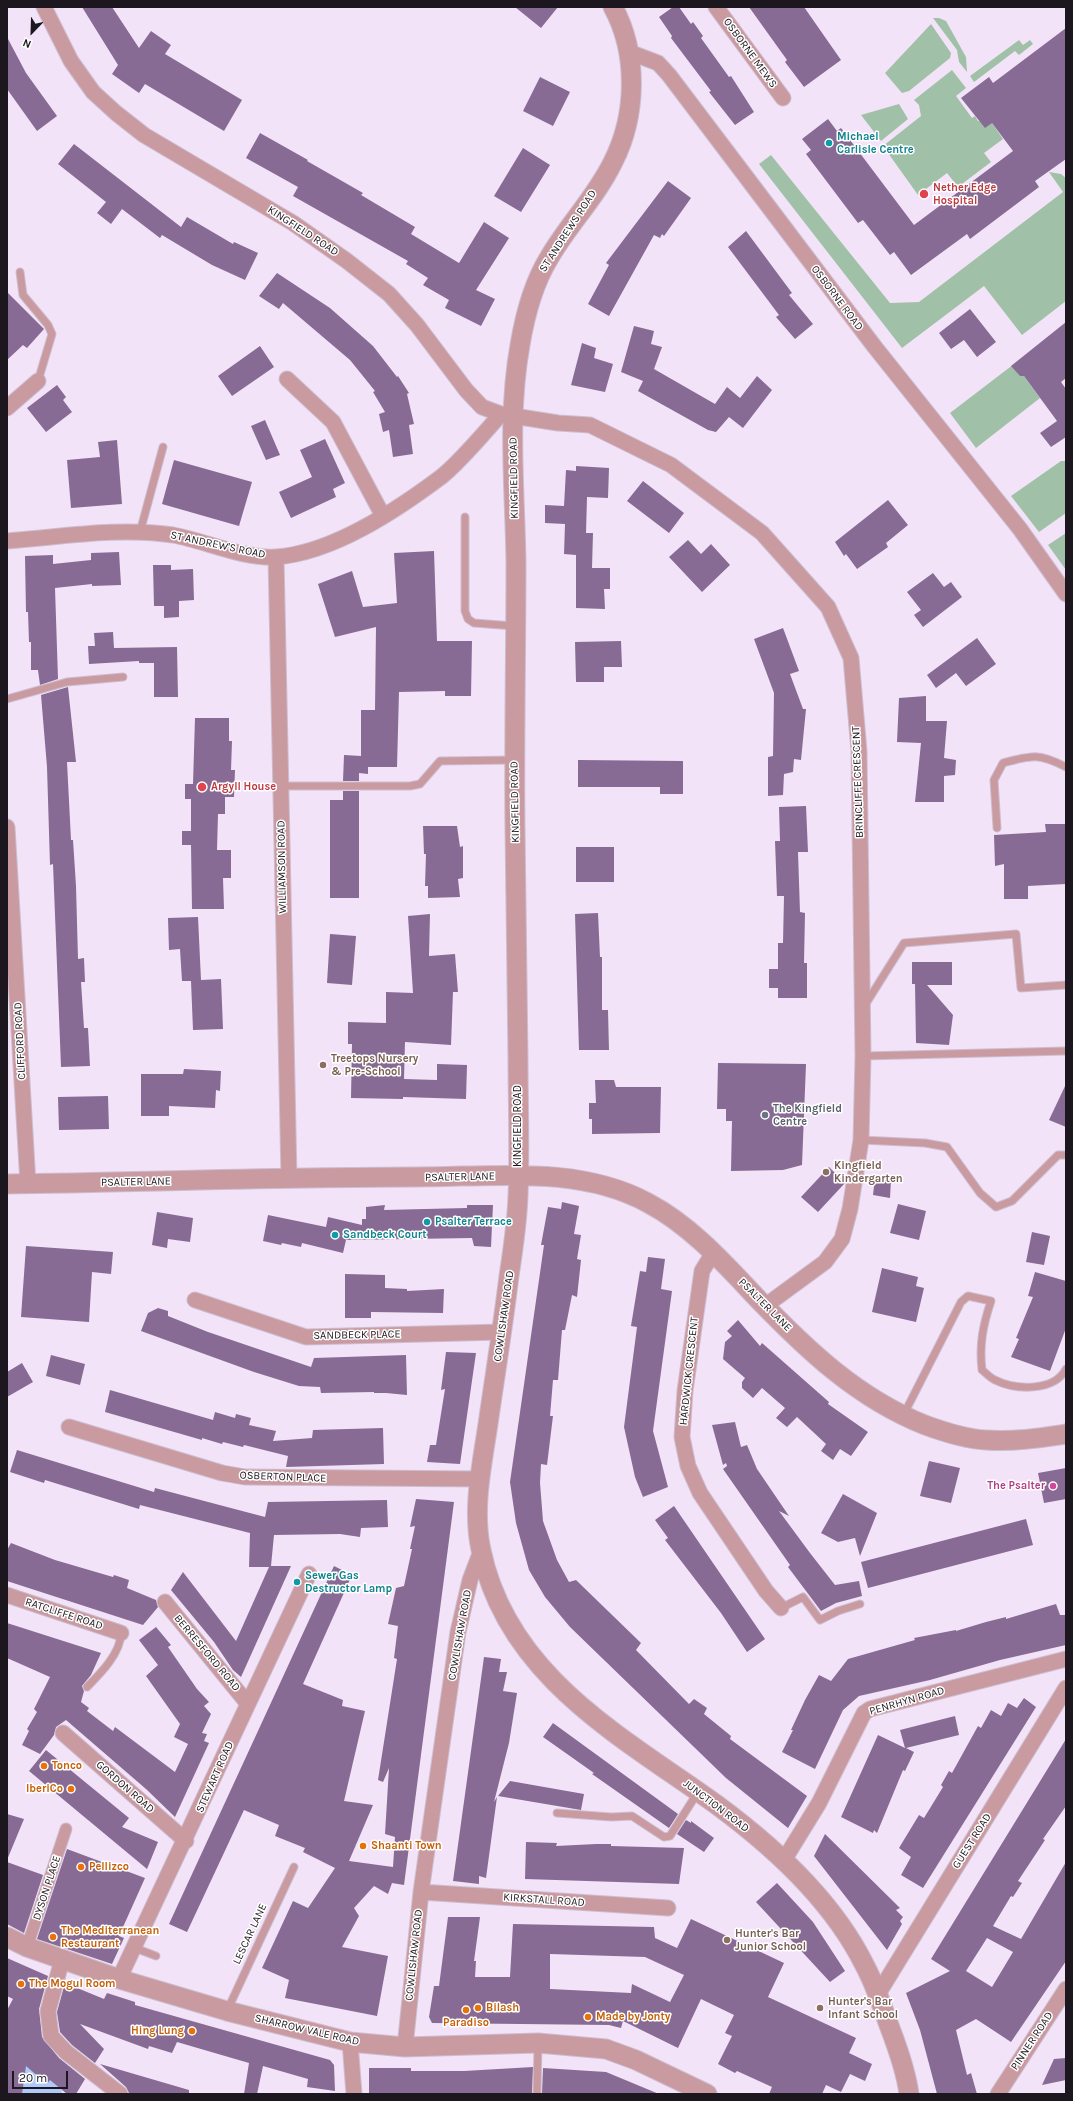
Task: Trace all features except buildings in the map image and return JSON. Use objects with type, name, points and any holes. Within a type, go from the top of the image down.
[{"type":"street","name":"KINGFIELD ROAD","points":[[44,7],[71,61],[93,92],[116,113],[144,135],[293,223],[353,266],[389,294],[418,325],[466,390],[482,407],[507,414],[516,564],[514,760],[518,1176]]},
{"type":"street","points":[[613,7],[627,38],[630,52]]},
{"type":"street","name":"OSBORNE MEWS","points":[[716,7],[783,98]]},
{"type":"street","name":"ST ANDREWS ROAD","points":[[507,414],[519,348],[535,285],[549,258],[610,169],[620,146],[630,96],[630,52]]},
{"type":"street","name":"OSBORNE ROAD","points":[[630,52],[658,63],[669,75],[874,346],[1020,529],[1066,594]]},
{"type":"street","points":[[287,379],[334,422],[383,516]]},
{"type":"street","points":[[7,408],[38,381]]},
{"type":"street","name":"ST ANDREW'S ROAD","points":[[7,542],[140,532],[174,536],[251,554],[276,557],[323,545],[364,527],[383,516],[442,476],[507,414]]},
{"type":"street","name":"BRINCLIFFE CRESCENT","points":[[507,414],[558,423],[590,425],[671,465],[762,533],[828,607],[851,658],[859,751],[863,1056],[861,1140],[850,1209],[842,1239],[824,1262],[765,1306]]},
{"type":"street","name":"WILLIAMSON ROAD","points":[[276,557],[289,1178]]},
{"type":"street","name":"CLIFFORD ROAD","points":[[7,826],[28,1184]]},
{"type":"street","name":"PSALTER LANE","points":[[7,1184],[289,1178],[518,1176],[574,1180],[614,1188],[631,1194],[656,1207],[684,1226],[713,1253],[822,1363],[862,1392],[903,1416],[942,1432],[983,1440],[1025,1440],[1066,1434]]},
{"type":"street","name":"COWLISHAW ROAD","points":[[405,2047],[420,1892],[462,1614],[470,1580],[481,1551],[478,1525],[480,1479],[502,1332],[517,1210],[518,1176]]},
{"type":"street","name":"HARDWICK CRESCENT","points":[[713,1253],[702,1271],[685,1391],[682,1437],[686,1458],[700,1493],[766,1591],[781,1608]]},
{"type":"street","name":"SANDBECK PLACE","points":[[195,1300],[306,1337],[502,1332]]},
{"type":"street","name":"OSBERTON PLACE","points":[[69,1428],[222,1473],[245,1477],[480,1479]]},
{"type":"street","name":"JUNCTION ROAD","points":[[481,1551],[496,1599],[510,1625],[531,1658],[556,1685],[600,1722],[720,1807],[784,1860],[830,1911],[862,1959],[878,1994],[906,2076],[909,2094]]},
{"type":"street","name":"STEWART ROAD","points":[[119,1980],[186,1841],[309,1574]]},
{"type":"street","name":"RATCLIFFE ROAD","points":[[7,1595],[121,1633]]},
{"type":"street","name":"BERRESFORD ROAD","points":[[165,1602],[248,1704]]},
{"type":"street","name":"PENRHYN ROAD","points":[[784,1860],[820,1803],[864,1713],[870,1709],[1066,1659]]},
{"type":"street","name":"GUEST ROAD","points":[[878,1994],[1066,1688]]},
{"type":"street","name":"GORDON ROAD","points":[[63,1733],[186,1841]]},
{"type":"street","name":"DYSON PLACE","points":[[27,1947],[66,1829]]},
{"type":"street","name":"KIRKSTALL ROAD","points":[[420,1892],[668,1908]]},
{"type":"street","name":"SHARROW VALE ROAD","points":[[7,1937],[27,1947],[119,1980],[227,2011],[350,2042],[405,2047],[538,2043],[606,2049],[636,2060],[707,2094]]},
{"type":"street","points":[[62,1960],[48,2011],[51,2036],[66,2052],[120,2094]]},
{"type":"street","name":"PINNER ROAD","points":[[998,2094],[1066,1988]]},
{"type":"street","points":[[350,2042],[354,2094]]},
{"type":"lane","points":[[20,272],[23,295],[48,325],[52,334],[38,381]]},
{"type":"lane","points":[[140,532],[163,447]]},
{"type":"lane","points":[[465,517],[465,611],[468,619],[474,623],[515,626]]},
{"type":"lane","points":[[7,699],[67,682],[123,677]]},
{"type":"lane","points":[[998,828],[994,780],[1003,763],[1029,756],[1047,757],[1066,767]]},
{"type":"lane","points":[[281,786],[410,786],[420,784],[440,761],[514,760]]},
{"type":"lane","points":[[862,1010],[904,943],[1016,934],[1021,988],[1066,985]]},
{"type":"lane","points":[[863,1056],[1066,1051]]},
{"type":"lane","points":[[861,1140],[925,1143],[947,1147],[980,1194],[996,1207],[1012,1201],[1058,1155],[1066,1155]]},
{"type":"lane","points":[[903,1416],[961,1302],[968,1296],[990,1301],[982,1325],[980,1351],[982,1370],[994,1380],[1012,1386],[1035,1388],[1054,1380],[1063,1374],[1066,1369]]},
{"type":"lane","points":[[781,1608],[803,1597],[820,1620],[838,1611],[860,1604]]},
{"type":"lane","points":[[87,1688],[115,1652],[121,1638],[121,1633]]},
{"type":"lane","points":[[558,1813],[611,1817],[632,1816],[664,1837],[670,1836],[698,1792]]},
{"type":"lane","name":"LESCAR LANE","points":[[227,2011],[294,1867]]},
{"type":"lane","points":[[135,1948],[156,1956]]},
{"type":"lane","points":[[537,2094],[538,2043]]},
{"type":"green space","points":[[933,18],[939,18],[946,21],[966,57],[967,72],[959,62],[957,50]]},
{"type":"green space","points":[[931,24],[951,53],[950,58],[909,91],[902,93],[885,73]]},
{"type":"green space","points":[[1019,40],[1023,45],[1030,40],[1033,44],[1019,55],[1015,51],[974,82],[970,76]]},
{"type":"green space","points":[[952,70],[966,88],[956,96],[972,118],[975,116],[978,121],[992,123],[1003,139],[984,153],[991,162],[958,187],[947,173],[918,195],[883,146],[921,116],[919,105],[914,100]]},
{"type":"green space","points":[[899,104],[908,119],[881,141],[861,115]]},
{"type":"green space","points":[[771,155],[890,303],[919,302],[1063,192],[1049,172],[1061,174],[1066,178],[1066,301],[1022,335],[984,286],[902,348],[759,164]]},
{"type":"green space","points":[[1014,364],[1020,376],[1024,376],[1040,398],[976,448],[950,413]]},
{"type":"green space","points":[[1061,461],[1066,461],[1066,513],[1039,532],[1011,496]]},
{"type":"green space","points":[[1066,533],[1066,570],[1048,545]]},
{"type":"waterway","points":[[7,2060],[45,2094]]},
{"type":"place","name":"Michael Carlisle Centre","points":[[829,143]]},
{"type":"place","name":"Nether Edge Hospital","points":[[924,194]]},
{"type":"place","name":"Argyll House","points":[[202,787]]},
{"type":"place","name":"Treetops Nursery & Pre-School","points":[[323,1065]]},
{"type":"place","name":"The Kingfield Centre","points":[[765,1115]]},
{"type":"place","name":"Kingfield Kindergarten","points":[[826,1172]]},
{"type":"place","name":"Psalter Terrace","points":[[427,1222]]},
{"type":"place","name":"Sandbeck Court","points":[[335,1235]]},
{"type":"place","name":"The Psalter","points":[[1053,1486]]},
{"type":"place","name":"Sewer Gas Destructor Lamp","points":[[297,1582]]},
{"type":"place","name":"Tonco","points":[[44,1766]]},
{"type":"place","name":"IberiCo","points":[[71,1789]]},
{"type":"place","name":"Shaanti Town","points":[[363,1846]]},
{"type":"place","name":"Pellizco","points":[[81,1867]]},
{"type":"place","name":"The Mediterranean Restaurant","points":[[53,1937]]},
{"type":"place","name":"Hunter's Bar Junior School","points":[[727,1940]]},
{"type":"place","name":"The Mogul Room","points":[[21,1984]]},
{"type":"place","name":"Bilash","points":[[478,2008]]},
{"type":"place","name":"Hunter's Bar Infant School","points":[[820,2008]]},
{"type":"place","name":"Paradiso","points":[[466,2010]]},
{"type":"place","name":"Made by Jonty","points":[[588,2017]]},
{"type":"place","name":"Hing Lung","points":[[192,2031]]}]
